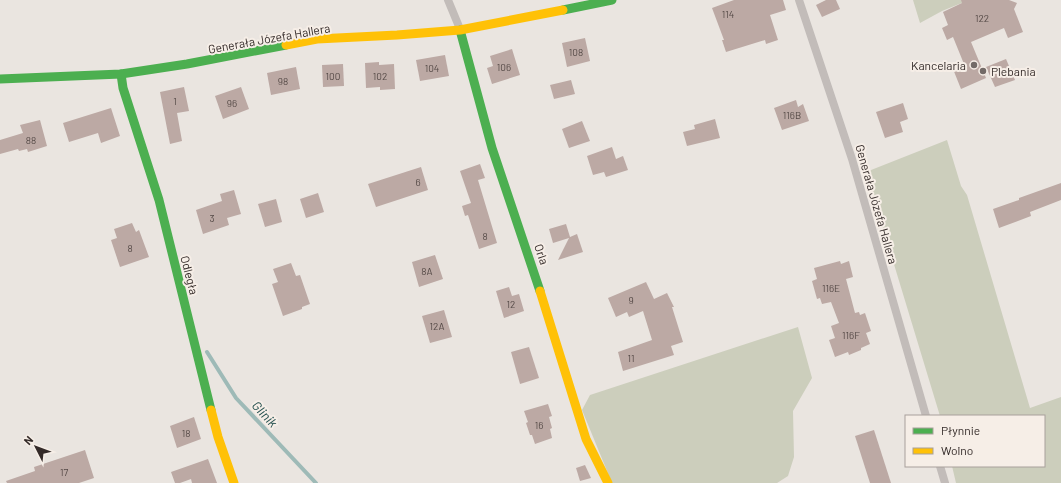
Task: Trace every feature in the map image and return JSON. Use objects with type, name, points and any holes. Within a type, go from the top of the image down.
[{"type":"street","name":"Generała Józefa Hallera","points":[[0,79],[121,74],[187,64],[317,39],[460,30],[612,0]]},
{"type":"street","name":"Orla","points":[[460,30],[492,148],[532,264],[586,439],[608,483]]},
{"type":"street","name":"Odległa","points":[[121,74],[123,88],[159,200],[218,437],[234,483]]},
{"type":"lane","points":[[448,0],[460,30]]},
{"type":"lane","name":"Generała Józefa Hallera","points":[[799,0],[852,159],[926,415]]},
{"type":"lane","points":[[940,467],[945,483]]},
{"type":"green space","points":[[913,0],[969,0],[942,11],[920,23]]},
{"type":"green space","points":[[947,140],[961,186],[967,195],[1030,408],[1061,397],[1061,483],[956,483],[952,467],[1045,467],[1045,415],[940,415],[866,172]]},
{"type":"green space","points":[[798,327],[812,378],[793,411],[794,457],[788,476],[777,483],[612,483],[582,410],[590,395]]},
{"type":"building","points":[[734,0],[783,0],[786,10],[770,15],[778,40],[766,44],[765,40],[726,52],[722,40],[724,40],[712,8]]},
{"type":"building","points":[[826,0],[836,0],[840,9],[822,17],[816,5]]},
{"type":"building","points":[[961,0],[1009,0],[1017,3],[1014,9],[1023,32],[1008,38],[1004,28],[971,42],[986,78],[961,89],[953,69],[964,64],[953,37],[947,40],[942,28],[948,25],[943,12],[962,3]]},
{"type":"building","points":[[585,38],[590,61],[567,67],[562,43]]},
{"type":"building","points":[[512,49],[520,75],[492,84],[487,68],[493,66],[490,56]]},
{"type":"building","points":[[445,55],[449,76],[420,81],[416,60]]},
{"type":"building","points":[[1006,59],[1015,80],[995,87],[986,67]]},
{"type":"building","points":[[379,62],[379,65],[394,64],[395,89],[380,90],[380,87],[366,88],[365,63]]},
{"type":"building","points":[[343,64],[344,86],[323,87],[322,65]]},
{"type":"building","points":[[296,67],[300,89],[271,95],[267,73]]},
{"type":"building","points":[[571,80],[575,94],[554,99],[550,85]]},
{"type":"building","points":[[184,87],[189,111],[177,113],[182,141],[170,144],[160,92]]},
{"type":"building","points":[[241,87],[249,109],[223,119],[215,96]]},
{"type":"building","points":[[796,100],[798,107],[803,104],[809,121],[782,130],[774,108]]},
{"type":"building","points":[[903,103],[908,119],[900,122],[903,132],[885,138],[876,112]]},
{"type":"building","points":[[111,108],[120,136],[101,143],[98,133],[69,142],[63,123]]},
{"type":"building","points":[[715,119],[720,138],[687,146],[683,132],[695,129],[694,125]]},
{"type":"building","points":[[40,120],[47,146],[28,152],[27,149],[19,151],[18,149],[0,154],[0,140],[23,133],[20,125]]},
{"type":"building","points":[[582,121],[590,141],[569,148],[562,129]]},
{"type":"building","points":[[612,147],[616,159],[623,156],[628,170],[606,177],[604,172],[593,175],[587,156]]},
{"type":"building","points":[[480,164],[485,178],[478,180],[497,243],[479,249],[468,215],[465,216],[462,206],[471,203],[460,171]]},
{"type":"building","points":[[421,167],[428,190],[376,207],[368,184]]},
{"type":"building","points":[[1061,183],[1061,200],[1030,212],[1031,216],[999,228],[993,209]]},
{"type":"building","points":[[234,190],[241,214],[227,218],[229,225],[203,234],[196,210],[222,201],[220,194]]},
{"type":"building","points":[[318,193],[324,212],[306,218],[300,199]]},
{"type":"building","points":[[276,199],[282,222],[265,227],[258,204]]},
{"type":"building","points":[[132,223],[136,232],[139,230],[149,257],[120,267],[111,240],[117,238],[114,229]]},
{"type":"building","points":[[566,224],[570,237],[577,234],[583,252],[558,260],[569,238],[553,243],[549,229]]},
{"type":"building","points":[[435,255],[443,279],[419,287],[412,262]]},
{"type":"building","points":[[840,261],[841,264],[849,261],[853,277],[846,279],[855,313],[859,312],[860,315],[865,313],[871,331],[866,333],[870,344],[849,355],[848,352],[835,357],[829,340],[835,338],[831,326],[839,323],[831,302],[822,304],[820,298],[817,299],[812,281],[817,279],[814,268]]},
{"type":"building","points":[[291,263],[296,276],[300,275],[310,304],[302,307],[302,309],[283,316],[272,284],[278,282],[273,269]]},
{"type":"building","points":[[646,282],[654,299],[667,293],[674,307],[672,307],[683,342],[671,346],[674,355],[623,371],[618,352],[652,340],[643,311],[629,317],[627,312],[616,317],[608,298]]},
{"type":"building","points":[[509,287],[512,296],[519,294],[524,311],[504,318],[496,291]]},
{"type":"building","points":[[444,310],[452,337],[430,343],[422,316]]},
{"type":"building","points":[[529,347],[539,378],[520,384],[511,352]]},
{"type":"building","points":[[548,404],[552,416],[549,417],[552,428],[550,429],[552,438],[535,444],[526,423],[528,422],[524,411]]},
{"type":"building","points":[[194,417],[201,439],[177,448],[170,426]]},
{"type":"building","points":[[874,430],[891,483],[870,483],[855,436]]},
{"type":"building","points":[[85,450],[94,478],[79,483],[7,483],[6,481],[35,471],[34,467]]},
{"type":"building","points":[[208,459],[217,483],[192,483],[191,479],[180,483],[175,483],[171,472]]},
{"type":"building","points":[[585,465],[591,478],[580,481],[576,468]]},
{"type":"waterway","name":"Glinik","points":[[207,352],[236,398],[316,483]]},
{"type":"traffic: fast","points":[[563,10],[612,0]]},
{"type":"traffic: fast","points":[[460,30],[492,148],[540,291]]},
{"type":"traffic: fast","points":[[0,79],[121,74],[187,64],[286,45]]},
{"type":"traffic: fast","points":[[121,74],[123,88],[159,200],[211,410]]},
{"type":"traffic: slow","points":[[286,45],[317,39],[460,30],[563,10]]},
{"type":"traffic: slow","points":[[540,291],[586,439],[608,483]]},
{"type":"traffic: slow","points":[[211,410],[218,437],[234,483]]},
{"type":"place","name":"Kancelaria","points":[[974,65]]},
{"type":"place","name":"Plebania","points":[[983,71]]}]
